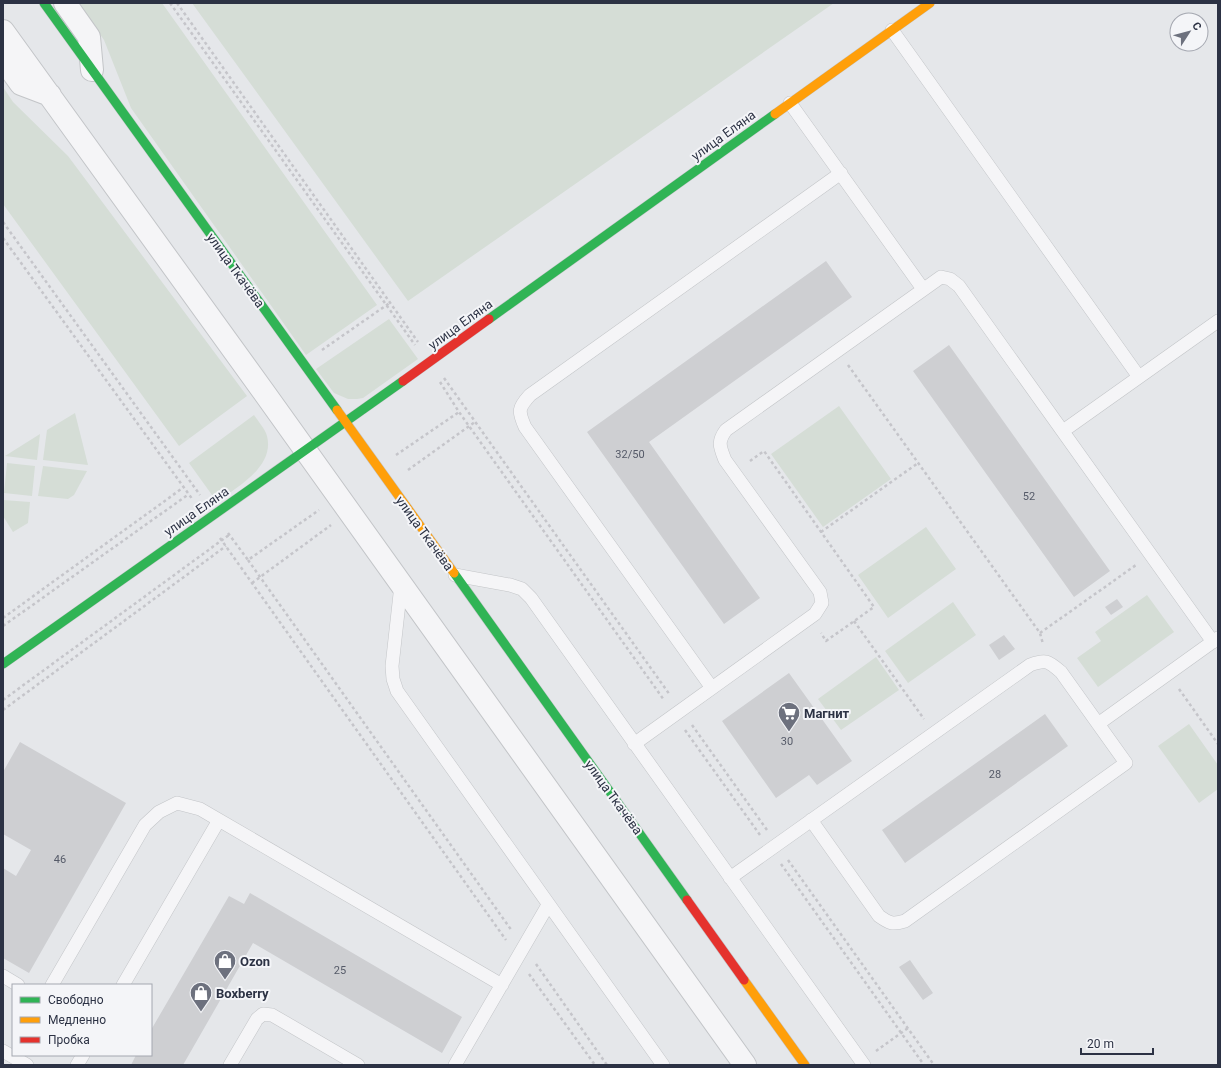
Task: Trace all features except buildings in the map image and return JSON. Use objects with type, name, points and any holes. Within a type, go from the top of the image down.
[{"type":"street","name":"улица Ткачёва","points":[[44,3],[389,482],[805,1065]]},
{"type":"street","points":[[65,3],[89,37],[92,70]]},
{"type":"street","name":"улица Еляна","points":[[3,664],[430,362],[930,3]]},
{"type":"street","points":[[3,30],[402,584],[745,1065]]},
{"type":"street","points":[[3,59],[21,84],[50,95]]},
{"type":"lane","points":[[892,30],[1139,377]]},
{"type":"lane","points":[[790,103],[923,289]]},
{"type":"lane","points":[[712,688],[525,427],[520,415],[522,404],[530,395],[841,173]]},
{"type":"lane","points":[[634,744],[810,618],[815,614],[822,603],[820,592],[725,460],[720,447],[721,437],[726,430],[941,277],[950,279],[959,286],[1151,554],[1216,640],[1098,724]]},
{"type":"lane","points":[[1063,431],[1218,320]]},
{"type":"lane","points":[[455,575],[510,585],[522,589],[531,598],[864,1065]]},
{"type":"lane","points":[[402,584],[392,666],[393,679],[397,691],[663,1065]]},
{"type":"lane","points":[[730,878],[811,820],[1030,665],[1040,661],[1051,663],[1061,672],[1126,763],[905,921],[896,924],[887,922],[879,916],[811,820]]},
{"type":"lane","points":[[53,984],[144,825],[159,812],[176,804],[200,809],[502,985]]},
{"type":"lane","points":[[124,984],[219,820]]},
{"type":"lane","points":[[456,1065],[548,905]]},
{"type":"lane","points":[[3,976],[16,984]]},
{"type":"lane","points":[[233,1064],[256,1020],[263,1014],[272,1014],[358,1065]]},
{"type":"lane","points":[[14,1056],[27,1065]]},
{"type":"lane","points":[[77,1065],[82,1056]]},
{"type":"path","points":[[170,3],[387,305],[476,422],[678,713],[774,847],[924,1065]]},
{"type":"path","points":[[177,3],[391,302],[430,362],[458,412],[934,1065]]},
{"type":"path","points":[[3,222],[202,497]]},
{"type":"path","points":[[3,238],[196,504]]},
{"type":"path","points":[[303,363],[391,302]]},
{"type":"path","points":[[837,350],[1040,634],[1051,663]]},
{"type":"path","points":[[389,482],[476,422]]},
{"type":"path","points":[[734,472],[764,452],[874,607],[826,641],[810,618]]},
{"type":"path","points":[[821,532],[918,463]]},
{"type":"path","points":[[3,618],[184,487]]},
{"type":"path","points":[[3,626],[189,494]]},
{"type":"path","points":[[252,583],[349,511]]},
{"type":"path","points":[[3,700],[229,535]]},
{"type":"path","points":[[219,536],[509,945]]},
{"type":"path","points":[[3,710],[226,546]]},
{"type":"path","points":[[1040,634],[1151,554]]},
{"type":"path","points":[[248,560],[515,937]]},
{"type":"path","points":[[854,621],[934,733]]},
{"type":"path","points":[[1168,674],[1218,744]]},
{"type":"path","points":[[532,959],[607,1065]]},
{"type":"path","points":[[528,972],[595,1065]]},
{"type":"path","points":[[872,1054],[908,1028]]},
{"type":"shaded area","points":[[78,3],[162,3],[377,305],[306,355],[131,108],[104,40]]},
{"type":"shaded area","points":[[192,3],[834,3],[408,301]]},
{"type":"shaded area","points":[[3,87],[13,102],[68,156],[247,396],[179,446],[3,204]]},
{"type":"shaded area","points":[[389,319],[418,359],[363,398],[348,399],[334,393],[316,369]]},
{"type":"shaded area","points":[[839,406],[891,479],[823,527],[771,454]]},
{"type":"shaded area","points":[[75,413],[88,465],[43,460],[47,430]]},
{"type":"shaded area","points":[[254,415],[267,436],[268,447],[265,457],[260,467],[244,483],[217,502],[189,463]]},
{"type":"shaded area","points":[[40,434],[37,460],[5,456]]},
{"type":"shaded area","points":[[7,463],[35,466],[32,496],[4,493]]},
{"type":"shaded area","points":[[43,466],[87,471],[74,495],[68,499],[38,496]]},
{"type":"shaded area","points":[[3,500],[30,502],[28,523],[13,532],[3,516]]},
{"type":"shaded area","points":[[926,527],[956,569],[888,618],[858,575]]},
{"type":"shaded area","points":[[1147,595],[1174,632],[1098,687],[1077,658],[1101,641],[1095,632]]},
{"type":"shaded area","points":[[953,602],[976,635],[908,683],[885,651]]},
{"type":"shaded area","points":[[876,657],[899,690],[841,730],[818,699]]},
{"type":"shaded area","points":[[1189,724],[1218,765],[1218,789],[1199,803],[1158,746]]},
{"type":"traffic: fast","points":[[44,3],[337,410]]},
{"type":"traffic: fast","points":[[489,319],[775,114]]},
{"type":"traffic: fast","points":[[3,664],[403,381]]},
{"type":"traffic: fast","points":[[454,573],[687,900]]},
{"type":"traffic: slow","points":[[775,114],[930,3]]},
{"type":"traffic: slow","points":[[337,410],[454,573]]},
{"type":"traffic: slow","points":[[744,980],[805,1065]]},
{"type":"traffic: jam","points":[[403,381],[489,319]]},
{"type":"traffic: jam","points":[[687,900],[744,980]]},
{"type":"place","name":"Магнит","points":[[789,732]]},
{"type":"place","name":"Ozon","points":[[225,980]]},
{"type":"place","name":"Boxberry","points":[[201,1012]]}]
